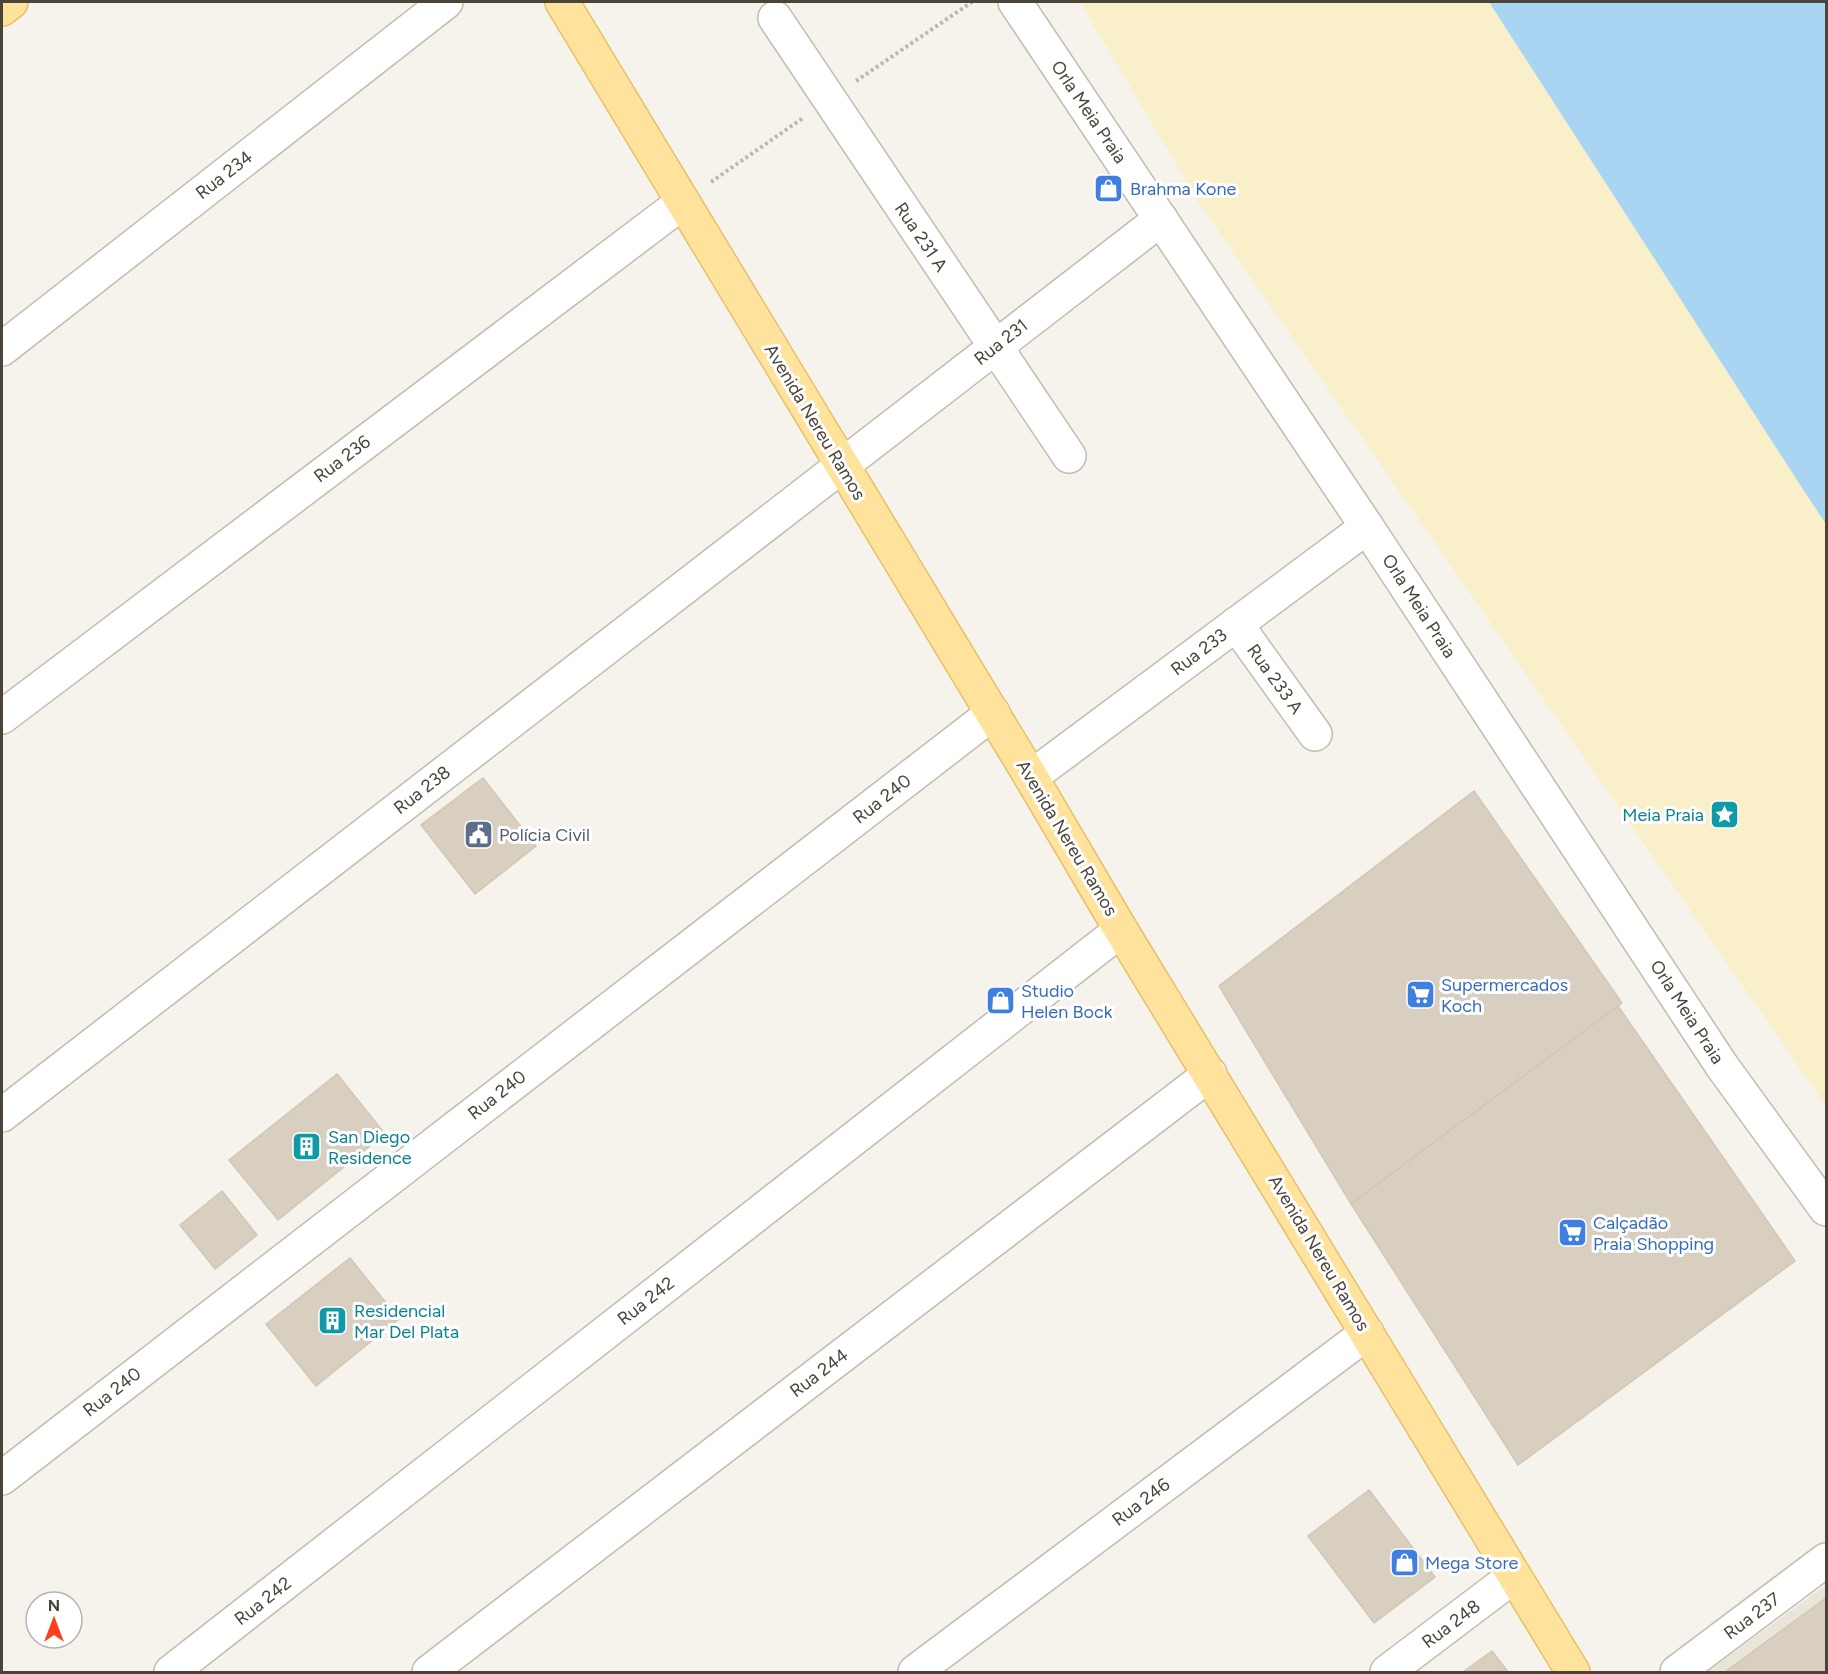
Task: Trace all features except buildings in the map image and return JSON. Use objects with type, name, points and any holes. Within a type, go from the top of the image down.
[{"type":"main road","points":[[2,9],[11,2]]},
{"type":"main road","name":"Avenida Nereu Ramos","points":[[562,2],[993,713],[1121,930],[1573,1672]]},
{"type":"street","name":"Rua 234","points":[[2,349],[446,2]]},
{"type":"street","name":"Orla Meia Praia","points":[[1015,2],[1367,527],[1722,1066],[1827,1209]]},
{"type":"street","name":"Rua 231 A","points":[[775,18],[1069,456]]},
{"type":"street","name":"Rua 236","points":[[2,717],[683,202]]},
{"type":"street","name":"Rua 231","points":[[842,466],[1161,219]]},
{"type":"street","name":"Rua 238","points":[[2,1115],[842,466]]},
{"type":"street","name":"Rua 233","points":[[1031,777],[1367,527]]},
{"type":"street","name":"Rua 233 A","points":[[1236,624],[1315,734]]},
{"type":"street","name":"Rua 240","points":[[2,1478],[993,713]]},
{"type":"street","name":"Rua 242","points":[[171,1672],[1121,930]]},
{"type":"street","name":"Rua 244","points":[[429,1672],[1210,1074]]},
{"type":"street","name":"Rua 246","points":[[915,1672],[1367,1333]]},
{"type":"street","name":"Rua 237","points":[[1677,1672],[1827,1560]]},
{"type":"street","name":"Rua 248","points":[[1387,1672],[1514,1576]]},
{"type":"shaded area","points":[[1826,1585],[1826,1672],[1707,1672]]},
{"type":"sand","name":"Meia Praia","points":[[1080,2],[1489,2],[1826,524],[1826,1106],[1199,203]]},
{"type":"water","points":[[1489,2],[1826,2],[1826,524],[1806,494]]},
{"type":"place","name":"Brahma Kone","points":[[1109,189]]},
{"type":"place","name":"Meia Praia","points":[[1725,815]]},
{"type":"place","name":"Polícia Civil","points":[[478,835]]},
{"type":"place","name":"Supermercados Koch","points":[[1420,995]]},
{"type":"place","name":"Studio Helen Bock","points":[[1000,1001]]},
{"type":"place","name":"San Diego Residence","points":[[307,1147]]},
{"type":"place","name":"Calçadão Praia Shopping","points":[[1572,1233]]},
{"type":"place","name":"Residencial Mar Del Plata","points":[[333,1321]]},
{"type":"place","name":"Mega Store","points":[[1404,1563]]}]
